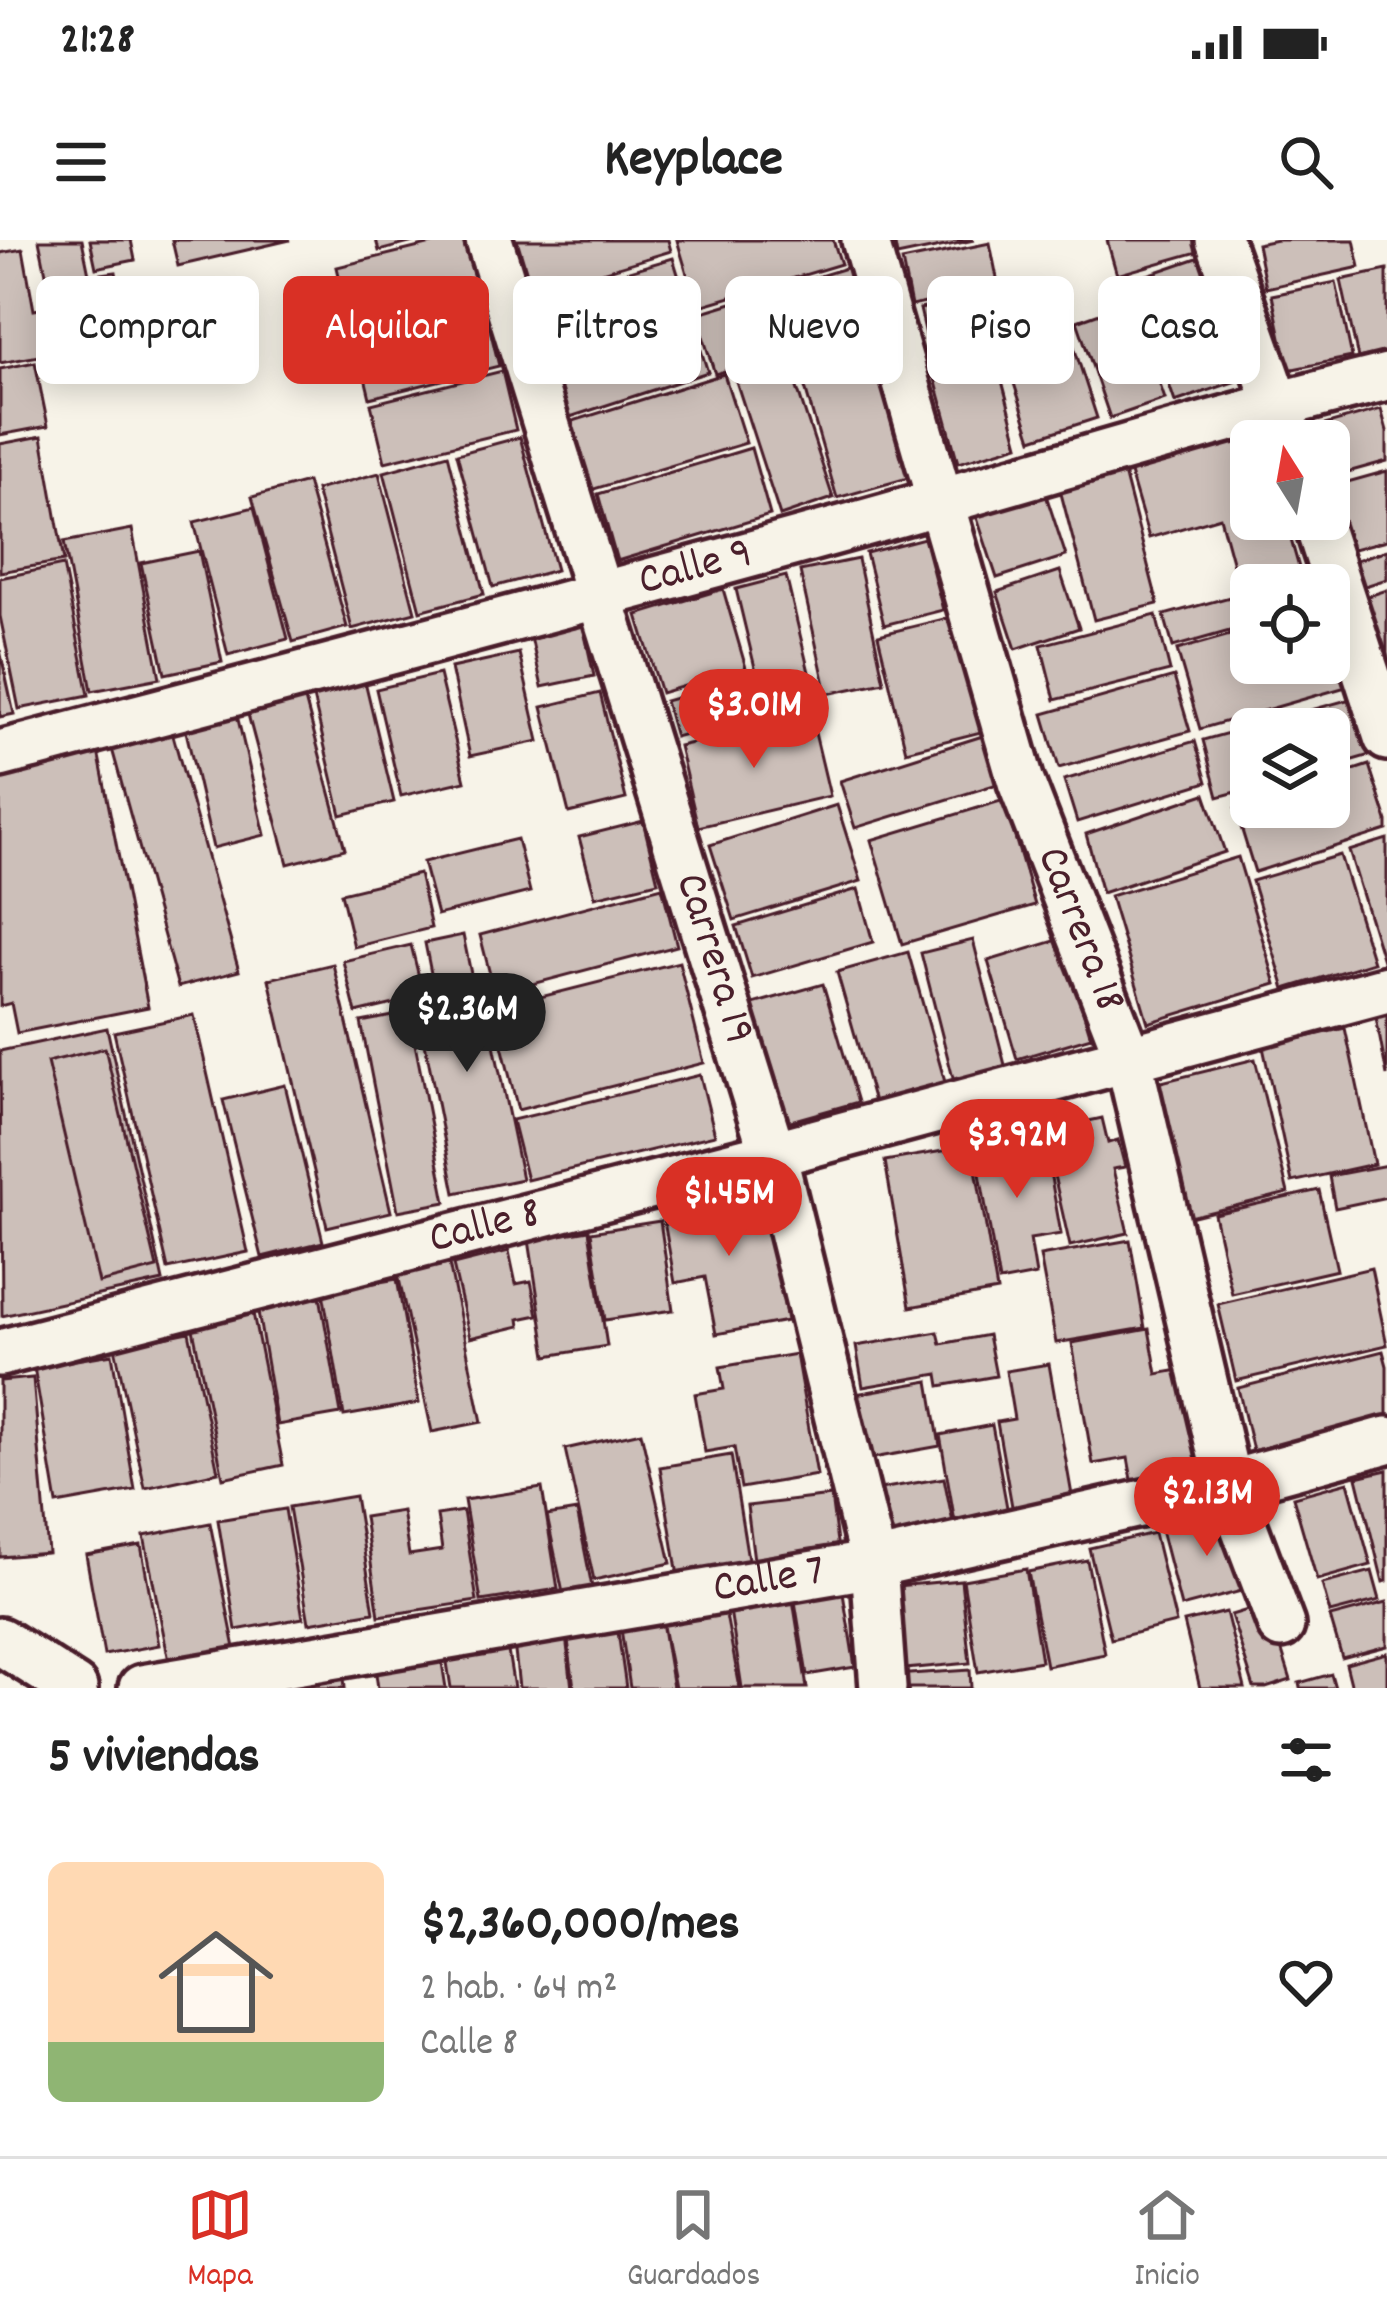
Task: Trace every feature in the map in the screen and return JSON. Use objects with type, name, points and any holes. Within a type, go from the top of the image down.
[{"type":"street","name":"Carrera 19","points":[[489,240],[773,1154],[874,1564],[883,1688]]},
{"type":"street","name":"Carrera 18","points":[[865,240],[1021,782],[1128,1057],[1228,1484],[1281,1625]]},
{"type":"street","points":[[1219,240],[1282,420]]},
{"type":"street","name":"Calle 9","points":[[1288,420],[1387,377]]},
{"type":"street","name":"Calle 9","points":[[0,754],[939,502],[1230,434]]},
{"type":"street","points":[[1323,540],[1387,736]]},
{"type":"street","name":"Calle 8","points":[[0,1353],[773,1154],[1387,989]]},
{"type":"street","name":"Calle 7","points":[[142,1688],[874,1564],[1228,1484],[1387,1440]]},
{"type":"street","points":[[0,1641],[74,1688]]},
{"type":"building","points":[[39,240],[82,240],[89,274],[47,276]]},
{"type":"building","points":[[90,240],[131,240],[135,260],[96,268]]},
{"type":"building","points":[[172,240],[290,240],[178,266]]},
{"type":"building","points":[[376,240],[421,240],[379,251]]},
{"type":"building","points":[[465,240],[474,276],[339,276],[337,267]]},
{"type":"building","points":[[517,240],[668,240],[671,251],[589,276],[528,276]]},
{"type":"building","points":[[677,240],[833,240],[841,264],[801,276],[725,276],[725,299],[701,306],[701,276],[688,276]]},
{"type":"building","points":[[894,240],[974,240],[897,256]]},
{"type":"building","points":[[1107,240],[1205,240],[1208,249],[1117,275]]},
{"type":"building","points":[[1354,240],[1360,267],[1266,288],[1257,244]]},
{"type":"building","points":[[990,243],[997,276],[927,276],[927,303],[911,306],[902,261]]},
{"type":"building","points":[[23,249],[36,310],[36,357],[0,363],[0,253]]},
{"type":"building","points":[[1206,255],[1213,276],[1145,276]]},
{"type":"building","points":[[673,258],[679,276],[612,276]]},
{"type":"building","points":[[852,266],[855,276],[820,276]]},
{"type":"building","points":[[1387,270],[1387,352],[1358,358],[1341,280]]},
{"type":"building","points":[[1336,282],[1352,357],[1288,370],[1272,295]]},
{"type":"building","points":[[725,305],[725,371],[715,374],[701,330],[701,312]]},
{"type":"building","points":[[927,308],[927,339],[920,309]]},
{"type":"building","points":[[1098,314],[1098,383],[1077,321]]},
{"type":"building","points":[[489,325],[499,366],[489,368]]},
{"type":"building","points":[[1074,347],[1097,418],[1032,439],[1014,384],[1074,384]]},
{"type":"building","points":[[35,362],[48,426],[0,435],[0,369]]},
{"type":"building","points":[[502,371],[516,430],[385,462],[371,404],[450,384],[489,384],[489,374]]},
{"type":"building","points":[[724,374],[746,443],[591,490],[570,422]]},
{"type":"building","points":[[367,384],[426,384],[370,398]]},
{"type":"building","points":[[559,384],[671,384],[570,417]]},
{"type":"building","points":[[737,384],[796,384],[833,498],[780,516]]},
{"type":"building","points":[[804,384],[889,384],[915,476],[837,498]]},
{"type":"building","points":[[936,384],[1003,384],[1019,445],[958,463]]},
{"type":"building","points":[[1098,384],[1160,384],[1165,399],[1110,418]]},
{"type":"building","points":[[1169,384],[1227,384],[1175,402]]},
{"type":"building","points":[[1381,409],[1387,461],[1350,471],[1350,420],[1342,420]]},
{"type":"building","points":[[42,436],[64,561],[0,572],[0,444]]},
{"type":"building","points":[[520,437],[556,570],[493,587],[457,454]]},
{"type":"building","points":[[1230,441],[1230,540],[1291,540],[1298,564],[1233,564],[1220,517],[1149,538],[1129,470]]},
{"type":"building","points":[[751,448],[770,515],[617,561],[598,494]]},
{"type":"building","points":[[448,454],[484,594],[420,611],[384,472]]},
{"type":"building","points":[[1122,465],[1158,604],[1094,620],[1058,482]]},
{"type":"building","points":[[1387,471],[1387,540],[1350,550],[1350,481]]},
{"type":"building","points":[[379,473],[415,612],[352,629],[316,490]]},
{"type":"building","points":[[307,482],[347,627],[293,642],[252,497]]},
{"type":"building","points":[[1045,492],[1066,556],[997,578],[976,515]]},
{"type":"building","points":[[254,507],[288,639],[228,655],[194,522]]},
{"type":"building","points":[[132,529],[160,678],[92,691],[64,542]]},
{"type":"building","points":[[924,538],[943,610],[884,625],[866,553]]},
{"type":"building","points":[[1387,550],[1387,579],[1353,590],[1350,564],[1344,564]]},
{"type":"building","points":[[199,551],[222,662],[165,674],[141,563]]},
{"type":"building","points":[[858,559],[884,682],[827,694],[800,571]]},
{"type":"building","points":[[63,565],[89,695],[19,709],[0,616],[0,578]]},
{"type":"building","points":[[1060,571],[1079,628],[1016,649],[997,592]]},
{"type":"building","points":[[786,576],[813,689],[763,701],[736,589]]},
{"type":"building","points":[[723,589],[746,668],[661,693],[637,615]]},
{"type":"building","points":[[1387,590],[1387,683],[1356,600]]},
{"type":"building","points":[[1230,597],[1230,631],[1173,647],[1164,615]]},
{"type":"building","points":[[1156,615],[1170,671],[1055,700],[1041,645]]},
{"type":"building","points":[[952,617],[981,732],[906,751],[878,635]]},
{"type":"building","points":[[583,626],[594,676],[542,687],[531,637]]},
{"type":"building","points":[[1230,635],[1230,684],[1346,687],[1273,708],[1230,708],[1230,720],[1200,729],[1177,650]]},
{"type":"building","points":[[0,650],[14,714],[0,717]]},
{"type":"building","points":[[519,653],[539,741],[470,756],[451,668]]},
{"type":"building","points":[[439,674],[465,781],[401,796],[376,689]]},
{"type":"building","points":[[364,677],[394,802],[341,815],[311,689]]},
{"type":"building","points":[[1174,677],[1190,731],[1059,768],[1043,714]]},
{"type":"building","points":[[746,678],[756,715],[675,737],[665,701]]},
{"type":"building","points":[[303,692],[345,849],[288,864],[246,707]]},
{"type":"building","points":[[600,693],[626,799],[569,813],[542,707]]},
{"type":"building","points":[[1354,698],[1370,755],[1350,761],[1350,708],[1318,708]]},
{"type":"building","points":[[237,715],[265,835],[213,848],[185,727]]},
{"type":"building","points":[[811,716],[830,796],[698,827],[679,746]]},
{"type":"building","points":[[169,721],[239,971],[178,987],[109,738]]},
{"type":"building","points":[[1230,732],[1230,794],[1218,797],[1203,740]]},
{"type":"building","points":[[989,734],[1004,782],[855,828],[840,781]]},
{"type":"building","points":[[1195,741],[1207,782],[1077,822],[1064,780]]},
{"type":"building","points":[[98,751],[148,1007],[17,1033],[11,1003],[0,1006],[0,771]]},
{"type":"building","points":[[1369,765],[1387,830],[1255,872],[1241,828],[1350,828],[1350,771]]},
{"type":"building","points":[[1205,794],[1225,852],[1102,893],[1086,834]]},
{"type":"building","points":[[1004,800],[1035,905],[902,944],[871,840]]},
{"type":"building","points":[[837,805],[861,881],[734,920],[710,845]]},
{"type":"building","points":[[643,821],[658,882],[595,897],[579,837]]},
{"type":"building","points":[[517,839],[530,892],[437,915],[423,862]]},
{"type":"building","points":[[1387,839],[1387,963],[1384,964],[1349,851]]},
{"type":"building","points":[[1340,855],[1373,962],[1285,989],[1252,881]]},
{"type":"building","points":[[1238,857],[1276,984],[1148,1023],[1110,896]]},
{"type":"building","points":[[419,874],[431,928],[354,947],[341,893]]},
{"type":"building","points":[[662,887],[677,946],[495,994],[480,935]]},
{"type":"building","points":[[858,889],[873,942],[752,978],[736,926]]},
{"type":"building","points":[[463,935],[478,1008],[486,1006],[522,1179],[455,1193],[420,1018],[439,1014],[425,943]]},
{"type":"building","points":[[1061,939],[1091,1037],[1017,1059],[988,961]]},
{"type":"building","points":[[973,940],[1006,1069],[954,1082],[921,953]]},
{"type":"building","points":[[411,945],[424,997],[356,1013],[343,961]]},
{"type":"building","points":[[908,952],[945,1082],[874,1102],[837,972]]},
{"type":"building","points":[[679,962],[704,1063],[518,1110],[493,1009]]},
{"type":"building","points":[[333,964],[391,1212],[327,1227],[269,979]]},
{"type":"building","points":[[823,984],[858,1102],[780,1124],[746,1006]]},
{"type":"building","points":[[1387,1009],[1387,1076],[1375,1012]]},
{"type":"building","points":[[409,1013],[446,1202],[398,1211],[361,1022]]},
{"type":"building","points":[[194,1015],[248,1252],[168,1269],[114,1032]]},
{"type":"building","points":[[107,1028],[163,1281],[2,1316],[0,1051]]},
{"type":"building","points":[[1345,1028],[1374,1164],[1292,1182],[1263,1047]]},
{"type":"building","points":[[105,1048],[157,1268],[99,1283],[47,1062]]},
{"type":"building","points":[[1255,1059],[1288,1193],[1186,1218],[1153,1084]]},
{"type":"building","points":[[700,1075],[715,1135],[527,1180],[512,1120]]},
{"type":"building","points":[[285,1085],[323,1242],[262,1257],[223,1100]]},
{"type":"building","points":[[1102,1118],[1108,1143],[1118,1140],[1125,1167],[1113,1169],[1128,1233],[1070,1246],[1044,1131]]},
{"type":"building","points":[[1043,1133],[1061,1234],[1030,1239],[1036,1275],[999,1282],[975,1145]]},
{"type":"building","points":[[972,1146],[997,1291],[910,1307],[885,1161]]},
{"type":"building","points":[[1387,1165],[1387,1197],[1335,1208],[1329,1176]]},
{"type":"building","points":[[1319,1190],[1337,1270],[1232,1294],[1214,1214]]},
{"type":"building","points":[[764,1192],[787,1321],[716,1334],[705,1277],[675,1283],[662,1210]]},
{"type":"building","points":[[660,1221],[673,1310],[605,1320],[591,1232]]},
{"type":"building","points":[[589,1230],[607,1346],[547,1356],[529,1240]]},
{"type":"building","points":[[1130,1240],[1145,1328],[1056,1343],[1040,1256]]},
{"type":"building","points":[[509,1251],[516,1284],[531,1281],[538,1315],[519,1319],[520,1326],[470,1338],[453,1265]]},
{"type":"building","points":[[449,1264],[482,1422],[432,1432],[398,1274]]},
{"type":"building","points":[[1371,1268],[1387,1345],[1236,1381],[1218,1304]]},
{"type":"building","points":[[397,1279],[419,1403],[344,1416],[323,1292]]},
{"type":"building","points":[[320,1296],[341,1414],[277,1425],[257,1306]]},
{"type":"building","points":[[253,1313],[283,1465],[223,1478],[192,1324]]},
{"type":"building","points":[[1149,1329],[1157,1374],[1195,1367],[1213,1471],[1133,1485],[1128,1458],[1093,1464],[1072,1343]]},
{"type":"building","points":[[189,1332],[218,1472],[145,1488],[115,1347]]},
{"type":"building","points":[[938,1332],[941,1344],[988,1335],[996,1376],[940,1386],[938,1374],[863,1387],[856,1346]]},
{"type":"building","points":[[1383,1351],[1387,1426],[1255,1459],[1238,1388]]},
{"type":"building","points":[[112,1354],[135,1490],[57,1504],[34,1367]]},
{"type":"building","points":[[796,1354],[817,1475],[741,1488],[734,1447],[705,1452],[695,1394],[724,1389],[720,1367]]},
{"type":"building","points":[[1049,1364],[1073,1501],[1013,1512],[997,1422],[1014,1419],[1006,1371]]},
{"type":"building","points":[[33,1378],[48,1553],[0,1557],[0,1381]]},
{"type":"building","points":[[929,1381],[940,1446],[862,1460],[850,1395]]},
{"type":"building","points":[[992,1425],[1008,1513],[955,1522],[940,1435]]},
{"type":"building","points":[[641,1432],[671,1563],[594,1580],[565,1449]]},
{"type":"building","points":[[731,1455],[750,1571],[679,1582],[660,1467]]},
{"type":"building","points":[[1387,1470],[1387,1581],[1383,1582],[1357,1477]]},
{"type":"building","points":[[944,1478],[953,1523],[883,1536],[874,1490]]},
{"type":"building","points":[[1348,1482],[1371,1565],[1317,1580],[1293,1497]]},
{"type":"building","points":[[542,1488],[558,1589],[481,1601],[464,1500]]},
{"type":"building","points":[[355,1496],[374,1612],[309,1623],[289,1507]]},
{"type":"building","points":[[831,1496],[838,1550],[754,1560],[747,1506]]},
{"type":"building","points":[[285,1509],[303,1618],[236,1630],[218,1520]]},
{"type":"building","points":[[402,1511],[409,1555],[442,1550],[437,1515],[463,1511],[477,1601],[379,1616],[364,1517]]},
{"type":"building","points":[[577,1511],[592,1587],[563,1593],[547,1516]]},
{"type":"building","points":[[1233,1511],[1253,1588],[1181,1607],[1161,1530]]},
{"type":"building","points":[[210,1523],[237,1658],[171,1671],[144,1536]]},
{"type":"building","points":[[1154,1533],[1176,1623],[1111,1639],[1089,1548]]},
{"type":"building","points":[[141,1545],[159,1645],[104,1655],[86,1555]]},
{"type":"building","points":[[1087,1560],[1105,1654],[1046,1666],[1028,1572]]},
{"type":"building","points":[[1026,1569],[1041,1661],[978,1672],[963,1580]]},
{"type":"building","points":[[1372,1571],[1380,1600],[1330,1613],[1322,1584]]},
{"type":"building","points":[[961,1580],[970,1663],[894,1670],[886,1587]]},
{"type":"building","points":[[841,1581],[855,1667],[807,1675],[793,1589]]},
{"type":"building","points":[[793,1600],[807,1688],[742,1688],[730,1610]]},
{"type":"building","points":[[1387,1602],[1387,1646],[1342,1658],[1330,1617]]},
{"type":"building","points":[[1267,1604],[1291,1680],[1254,1688],[1231,1615]]},
{"type":"building","points":[[725,1610],[740,1688],[675,1688],[662,1621]]},
{"type":"building","points":[[1226,1612],[1245,1688],[1200,1688],[1184,1622]]},
{"type":"building","points":[[662,1622],[673,1688],[630,1688],[621,1629]]},
{"type":"building","points":[[617,1625],[626,1688],[574,1688],[567,1632]]},
{"type":"building","points":[[565,1627],[572,1688],[519,1688],[513,1633]]},
{"type":"building","points":[[505,1633],[514,1688],[451,1688],[444,1643]]},
{"type":"building","points":[[440,1650],[446,1688],[378,1688],[374,1660]]},
{"type":"building","points":[[1387,1653],[1387,1688],[1352,1688],[1346,1664]]},
{"type":"building","points":[[343,1667],[345,1688],[275,1688]]},
{"type":"building","points":[[970,1670],[971,1688],[896,1688],[895,1675]]},
{"type":"building","points":[[1331,1674],[1335,1688],[1300,1688],[1299,1683]]}]
